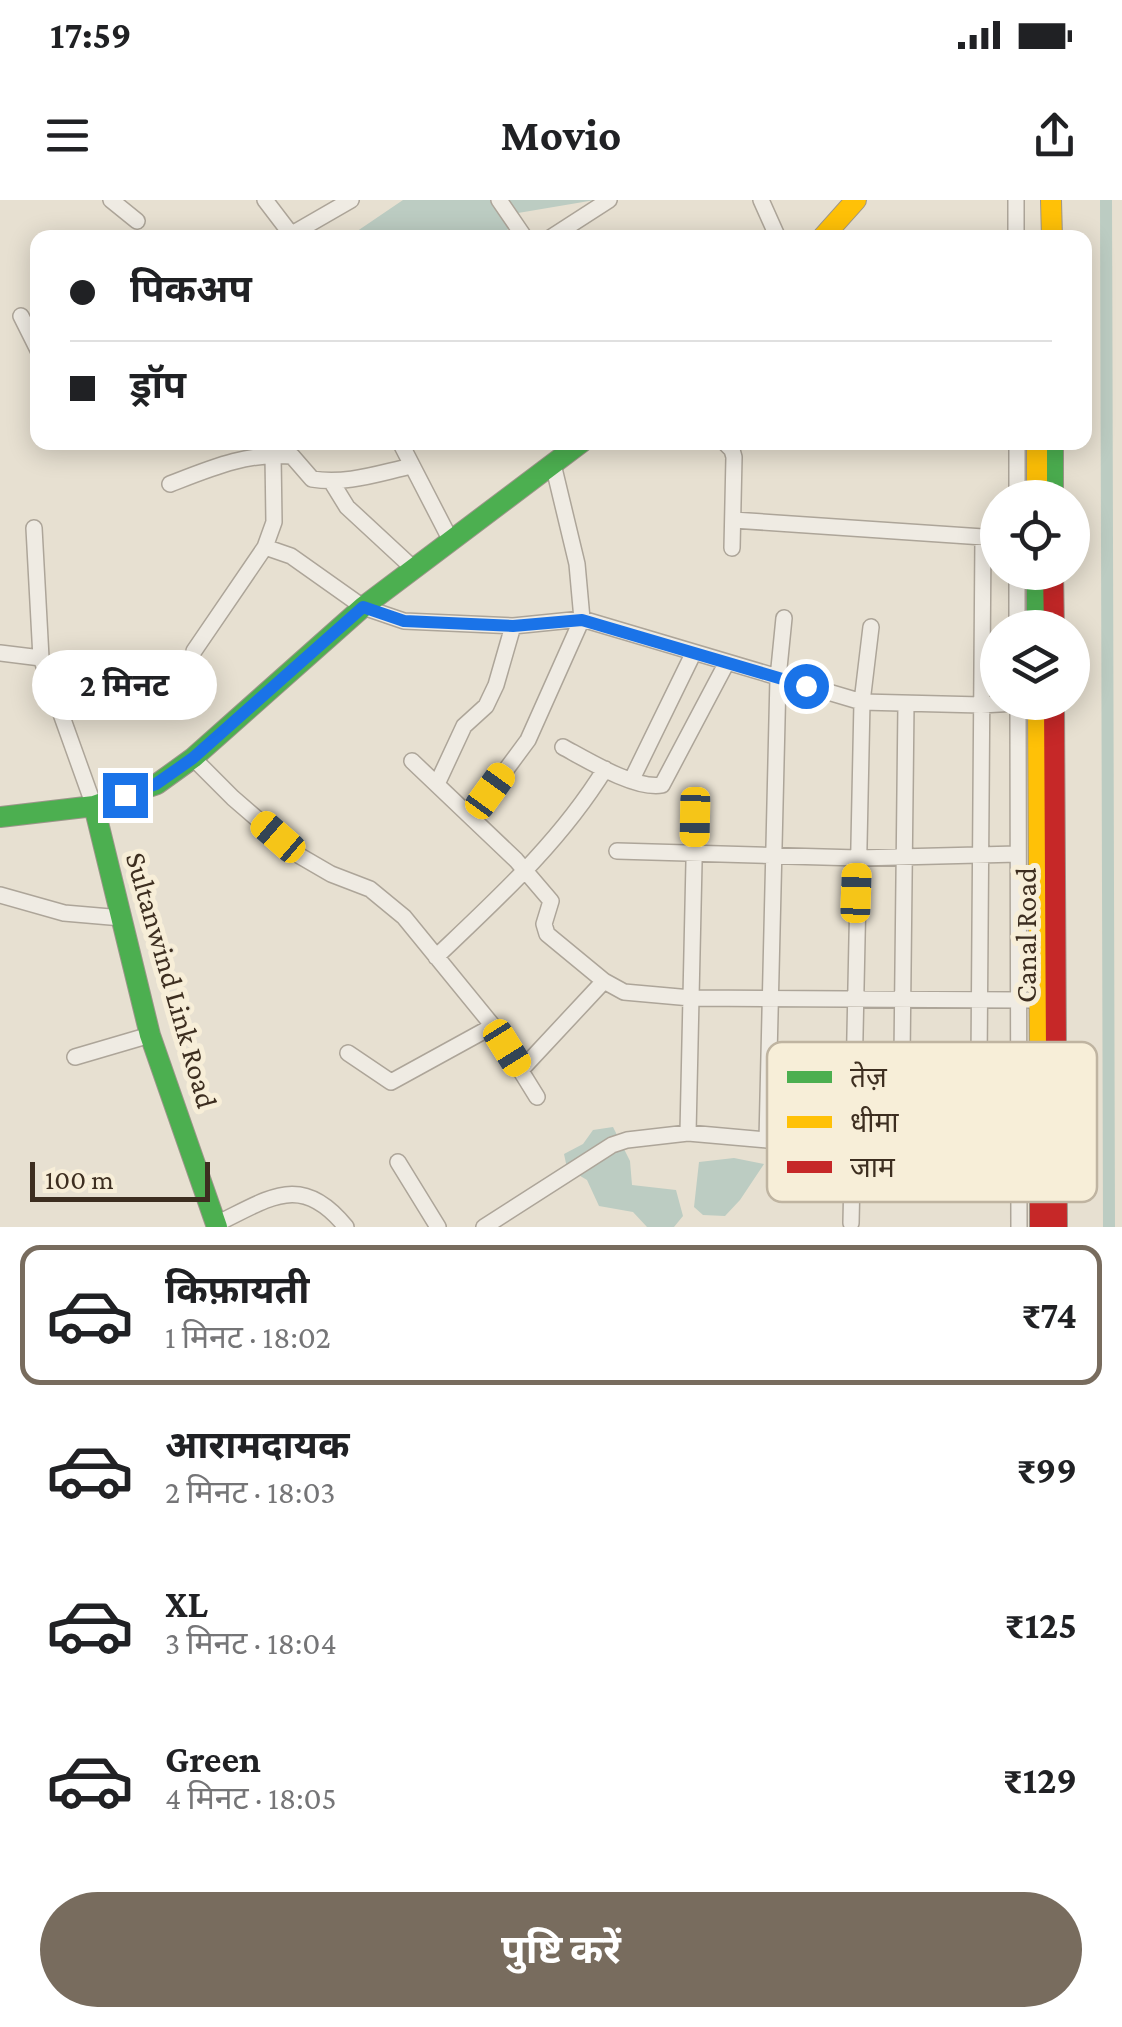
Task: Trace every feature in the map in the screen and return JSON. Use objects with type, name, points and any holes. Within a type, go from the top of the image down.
[{"type":"main road","points":[[829,230],[856,200]]},
{"type":"main road","points":[[1036,200],[1036,230]]},
{"type":"main road","points":[[1051,200],[1052,230]]},
{"type":"main road","points":[[0,817],[94,806],[156,784],[193,758],[363,607],[571,450]]},
{"type":"main road","points":[[1037,450],[1037,480]]},
{"type":"main road","points":[[1053,450],[1053,480]]},
{"type":"main road","name":"Canal Road","points":[[1027,720],[1030,1042]]},
{"type":"main road","name":"Canal Road","points":[[1054,720],[1056,1042]]},
{"type":"main road","name":"Sultanwind Link Road","points":[[94,806],[150,1035],[216,1226]]},
{"type":"main road","name":"Canal Road","points":[[1039,1202],[1040,1227]]},
{"type":"main road","name":"Canal Road","points":[[1057,1202],[1057,1227]]},
{"type":"street","points":[[111,200],[137,221]]},
{"type":"street","points":[[264,200],[288,230]]},
{"type":"street","points":[[303,230],[351,200]]},
{"type":"street","points":[[562,230],[609,200]]},
{"type":"street","points":[[760,200],[774,230]]},
{"type":"street","points":[[1016,200],[1016,230]]},
{"type":"street","points":[[505,202],[521,230]]},
{"type":"street","points":[[21,316],[30,334]]},
{"type":"street","points":[[231,450],[236,459]]},
{"type":"street","points":[[404,450],[451,541]]},
{"type":"street","points":[[732,450],[732,548]]},
{"type":"street","points":[[1017,450],[1017,480]]},
{"type":"street","points":[[194,652],[265,546],[274,522],[273,455]]},
{"type":"street","points":[[170,484],[236,459],[273,455],[292,456],[312,479],[332,481],[412,466]]},
{"type":"street","points":[[471,817],[528,740],[582,620],[577,564],[553,464]]},
{"type":"street","points":[[332,481],[347,507],[414,569]]},
{"type":"street","points":[[732,520],[980,537]]},
{"type":"street","points":[[34,528],[41,658],[94,806]]},
{"type":"street","points":[[265,546],[291,556],[363,607],[404,621],[513,626],[582,620],[862,702],[980,705]]},
{"type":"street","points":[[769,1042],[778,678],[784,618]]},
{"type":"street","points":[[438,784],[468,719],[486,706],[496,685],[513,626]]},
{"type":"street","points":[[853,1042],[862,702],[871,627]]},
{"type":"street","points":[[0,653],[41,658]]},
{"type":"street","points":[[632,780],[693,654]]},
{"type":"street","points":[[563,748],[656,787],[665,782],[726,664]]},
{"type":"street","points":[[902,1042],[906,704]]},
{"type":"street","points":[[979,1042],[981,720]]},
{"type":"street","points":[[1025,1042],[1028,1000],[1018,854],[1026,720]]},
{"type":"street","points":[[193,758],[300,856],[384,898],[493,1026],[537,1097]]},
{"type":"street","points":[[412,761],[526,871],[551,901],[544,924],[547,934],[624,992],[691,998],[1028,1000]]},
{"type":"street","points":[[436,957],[526,871],[578,812],[606,769]]},
{"type":"street","points":[[688,1133],[695,817]]},
{"type":"street","points":[[617,852],[858,858],[1018,854]]},
{"type":"street","points":[[0,895],[64,913],[122,918]]},
{"type":"street","points":[[520,1070],[604,980]]},
{"type":"street","points":[[348,1053],[391,1082],[493,1026]]},
{"type":"street","points":[[75,1057],[150,1035]]},
{"type":"street","points":[[484,1227],[612,1145],[627,1140],[688,1133],[767,1140]]},
{"type":"street","points":[[398,1162],[438,1227]]},
{"type":"street","points":[[216,1226],[275,1196],[297,1194],[316,1198],[346,1227]]},
{"type":"street","points":[[851,1202],[851,1223]]},
{"type":"street","points":[[1020,1202],[1020,1227]]},
{"type":"shaded area","points":[[403,200],[595,200],[518,213],[507,230],[359,230]]},
{"type":"shaded area","points":[[613,1127],[630,1161],[632,1185],[676,1190],[683,1216],[674,1227],[647,1227],[633,1212],[599,1206],[587,1180],[567,1168],[564,1154],[583,1144],[593,1130]]},
{"type":"shaded area","points":[[734,1158],[764,1164],[725,1216],[703,1215],[694,1207],[699,1162]]},
{"type":"waterway","points":[[1106,200],[1109,1227]]},
{"type":"traffic: fast","points":[[0,817],[94,806],[157,784],[193,758],[363,607],[571,450]]},
{"type":"traffic: fast","points":[[1053,450],[1053,480]]},
{"type":"traffic: fast","points":[[1037,590],[1037,610]]},
{"type":"traffic: fast","points":[[94,806],[150,1035],[217,1227]]},
{"type":"traffic: slow","points":[[829,230],[856,200]]},
{"type":"traffic: slow","points":[[1051,200],[1052,230]]},
{"type":"traffic: slow","points":[[1037,450],[1037,480]]},
{"type":"traffic: slow","points":[[1038,720],[1040,1042]]},
{"type":"traffic: jam","points":[[1053,590],[1054,610]]},
{"type":"traffic: jam","points":[[1054,720],[1056,1042]]},
{"type":"traffic: jam","points":[[1040,1202],[1040,1227]]},
{"type":"traffic: jam","points":[[1057,1202],[1057,1227]]},
{"type":"route","points":[[125,795],[156,784],[193,758],[363,607],[404,621],[513,626],[582,620],[806,686]]}]
